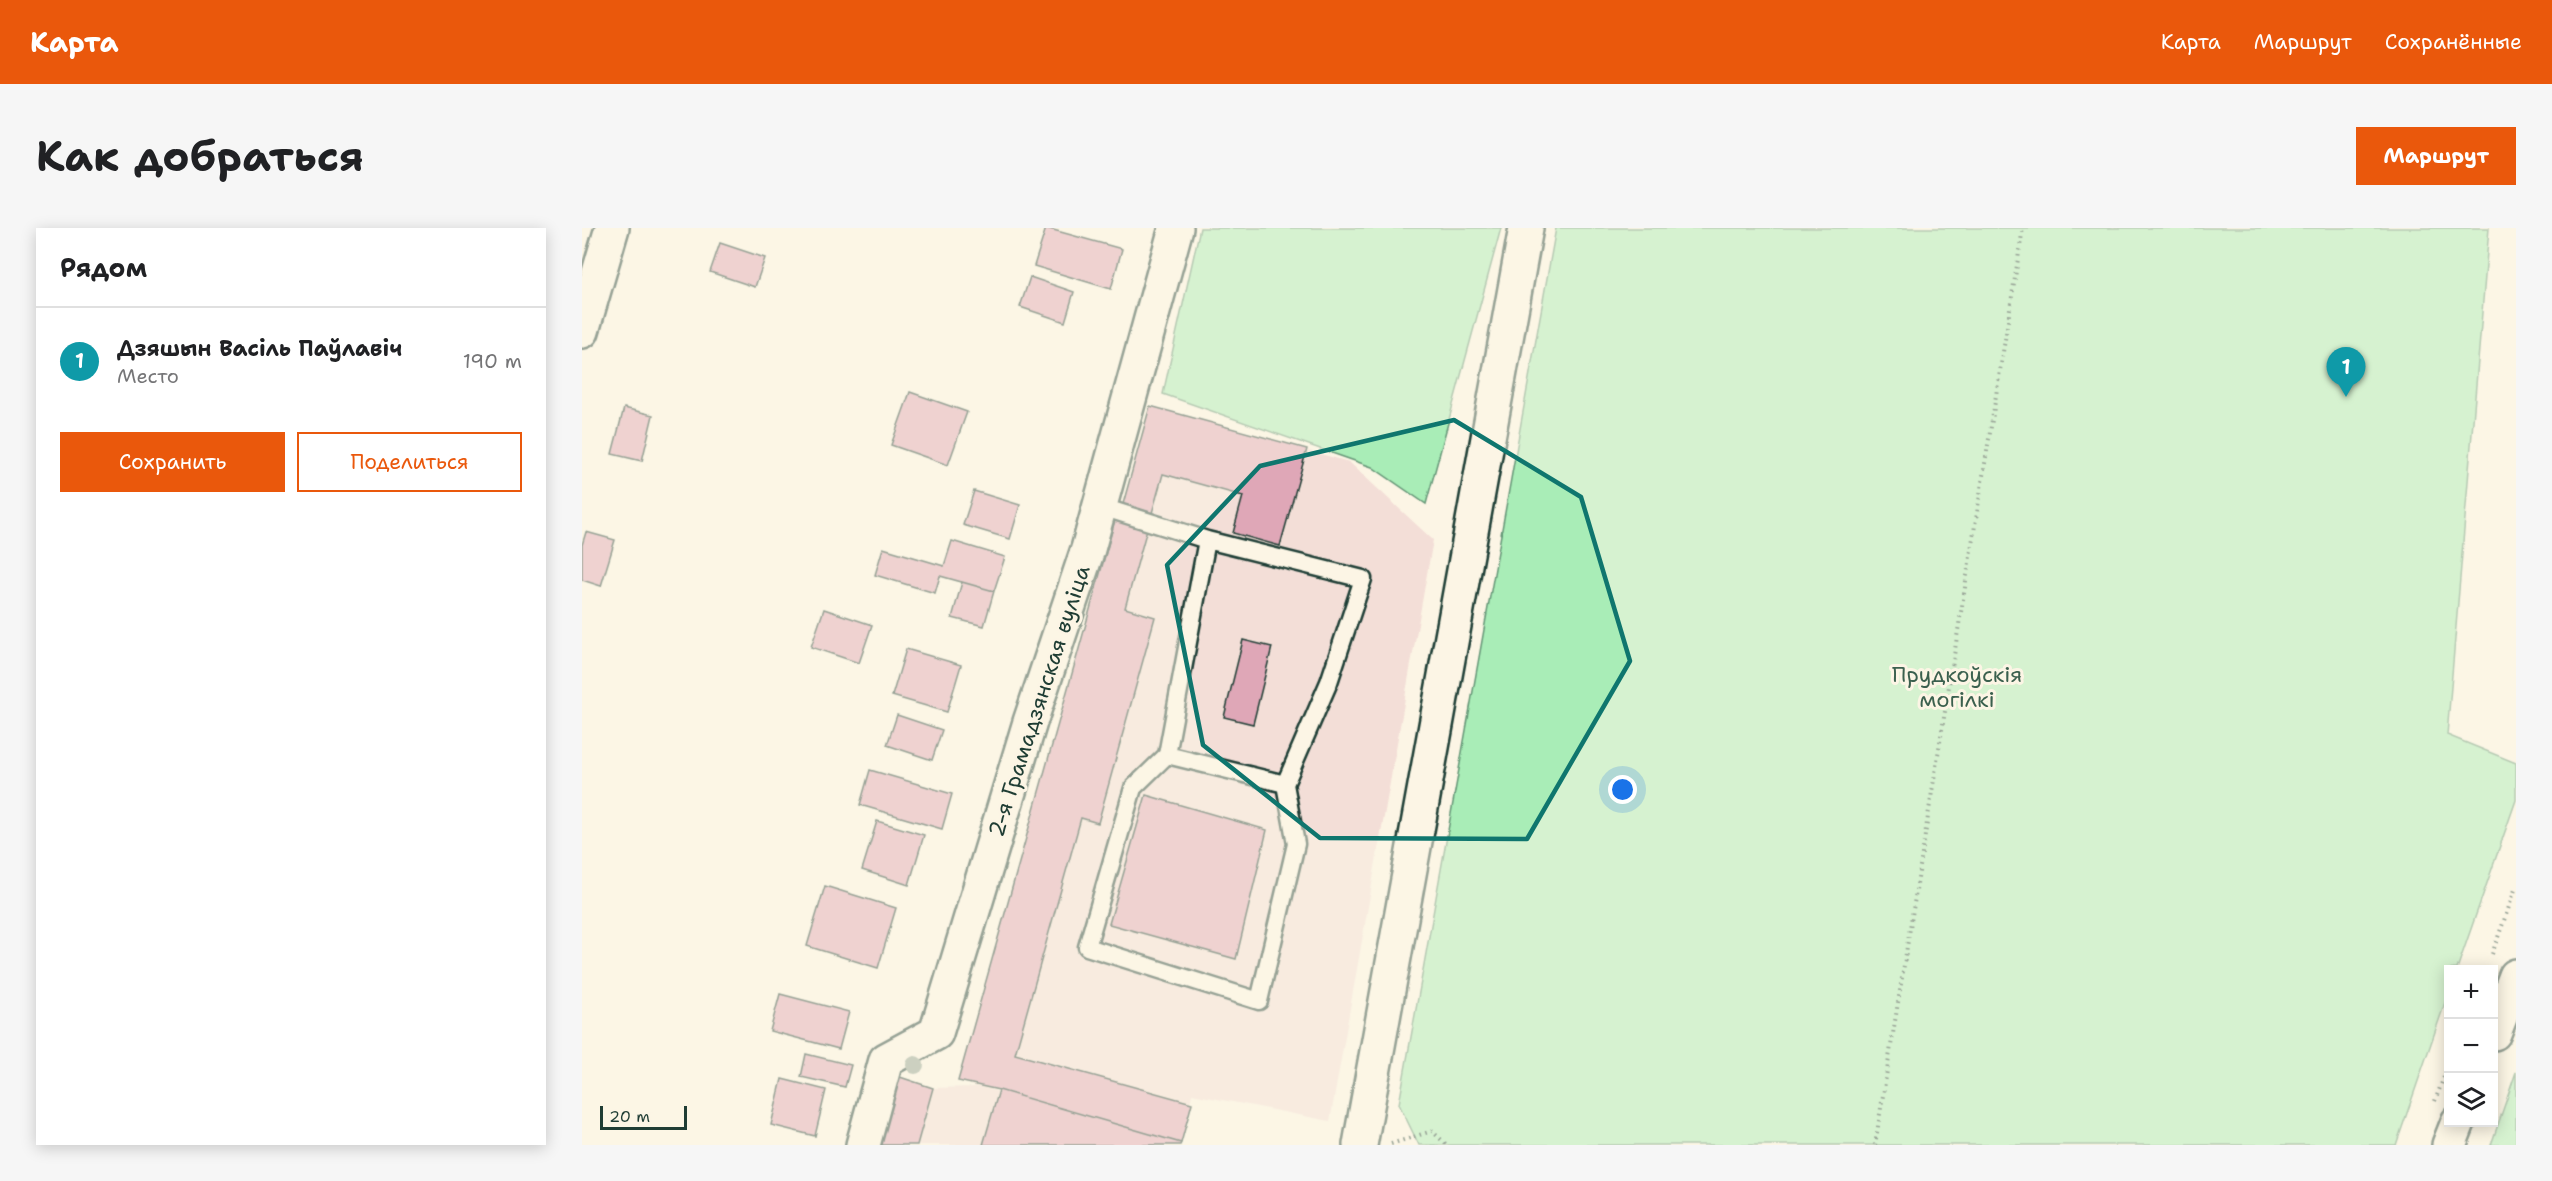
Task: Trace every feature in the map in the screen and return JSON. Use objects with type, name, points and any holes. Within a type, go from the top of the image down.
[{"type":"street","points":[[582,331],[612,228]]},
{"type":"street","name":"2-я Грамадзянская вуліца","points":[[863,1145],[886,1059],[936,1033],[1026,733],[1088,549],[1176,228]]},
{"type":"street","points":[[1360,1145],[1526,228]]},
{"type":"street","points":[[2495,1019],[2502,971]]},
{"type":"street","points":[[2449,1145],[2456,1127]]},
{"type":"lane","points":[[1099,506],[1207,540],[1363,579],[1329,682],[1285,784],[1296,844],[1259,1001],[1087,947],[1133,788],[1167,755],[1207,540]]},
{"type":"lane","points":[[1167,755],[1285,784]]},
{"type":"path","points":[[1875,1145],[2023,228]]},
{"type":"path","points":[[2502,971],[2516,887]]},
{"type":"path","points":[[1387,1145],[1432,1131],[1447,1145]]},
{"type":"highlighted area","points":[[1454,420],[1581,497],[1630,661],[1527,839],[1320,838],[1203,745],[1167,565],[1260,466]]},
{"type":"shaded area","points":[[1150,406],[1349,462],[1433,540],[1330,1121],[1192,1094],[1181,1143],[986,1088],[1181,1145],[875,1145],[894,1075],[933,1088],[977,1087],[958,1081],[1115,520],[1123,504]]},
{"type":"green space","points":[[1200,228],[1501,228],[1426,504],[1372,467],[1163,394]]},
{"type":"green space","name":"Прудкоўскія могілкі","points":[[1556,228],[2489,228],[2447,735],[2516,763],[2516,800],[2458,965],[2444,965],[2444,1006],[2396,1145],[1419,1145],[1399,1104]]},
{"type":"green space","points":[[2516,1072],[2516,1145],[2491,1145]]},
{"type":"building","points":[[1046,228],[1122,249],[1111,289],[1034,266]]},
{"type":"building","points":[[720,243],[765,258],[755,287],[710,272]]},
{"type":"building","points":[[1030,277],[1074,292],[1065,322],[1020,307]]},
{"type":"building","points":[[910,392],[967,412],[948,465],[891,445]]},
{"type":"building","points":[[1150,406],[1307,449],[1280,546],[1233,533],[1243,496],[1163,474],[1152,513],[1123,504]]},
{"type":"building","points":[[624,408],[653,415],[642,461],[612,454]]},
{"type":"building","points":[[974,491],[1020,505],[1010,539],[963,525]]},
{"type":"building","points":[[1115,520],[1147,529],[1125,608],[1155,617],[1098,823],[1081,818],[1015,1054],[1192,1103],[1181,1143],[999,1090],[958,1081]]},
{"type":"building","points":[[586,532],[615,540],[601,586],[582,580],[582,545]]},
{"type":"building","points":[[952,541],[1005,557],[994,591],[940,576],[935,593],[875,575],[883,548],[944,566]]},
{"type":"building","points":[[962,582],[994,591],[984,626],[952,618]]},
{"type":"building","points":[[824,609],[872,625],[859,663],[811,647]]},
{"type":"building","points":[[1243,640],[1272,647],[1253,724],[1224,717]]},
{"type":"building","points":[[906,649],[961,665],[947,712],[892,696]]},
{"type":"building","points":[[897,715],[942,730],[932,760],[887,745]]},
{"type":"building","points":[[870,770],[952,794],[942,829],[860,805]]},
{"type":"building","points":[[1146,795],[1267,830],[1236,959],[1109,924]]},
{"type":"building","points":[[877,821],[924,835],[909,885],[862,870]]},
{"type":"building","points":[[825,886],[896,908],[878,968],[807,946]]},
{"type":"building","points":[[780,994],[849,1012],[839,1049],[770,1031]]},
{"type":"building","points":[[806,1054],[851,1065],[845,1087],[801,1077]]},
{"type":"building","points":[[894,1075],[933,1088],[917,1145],[875,1145]]},
{"type":"building","points":[[782,1079],[826,1090],[815,1136],[771,1125]]},
{"type":"building","points":[[999,1090],[1181,1143],[1180,1145],[983,1145]]},
{"type":"place","name":"Дзяшын Васіль Паўлавіч","points":[[2346,397]]}]
